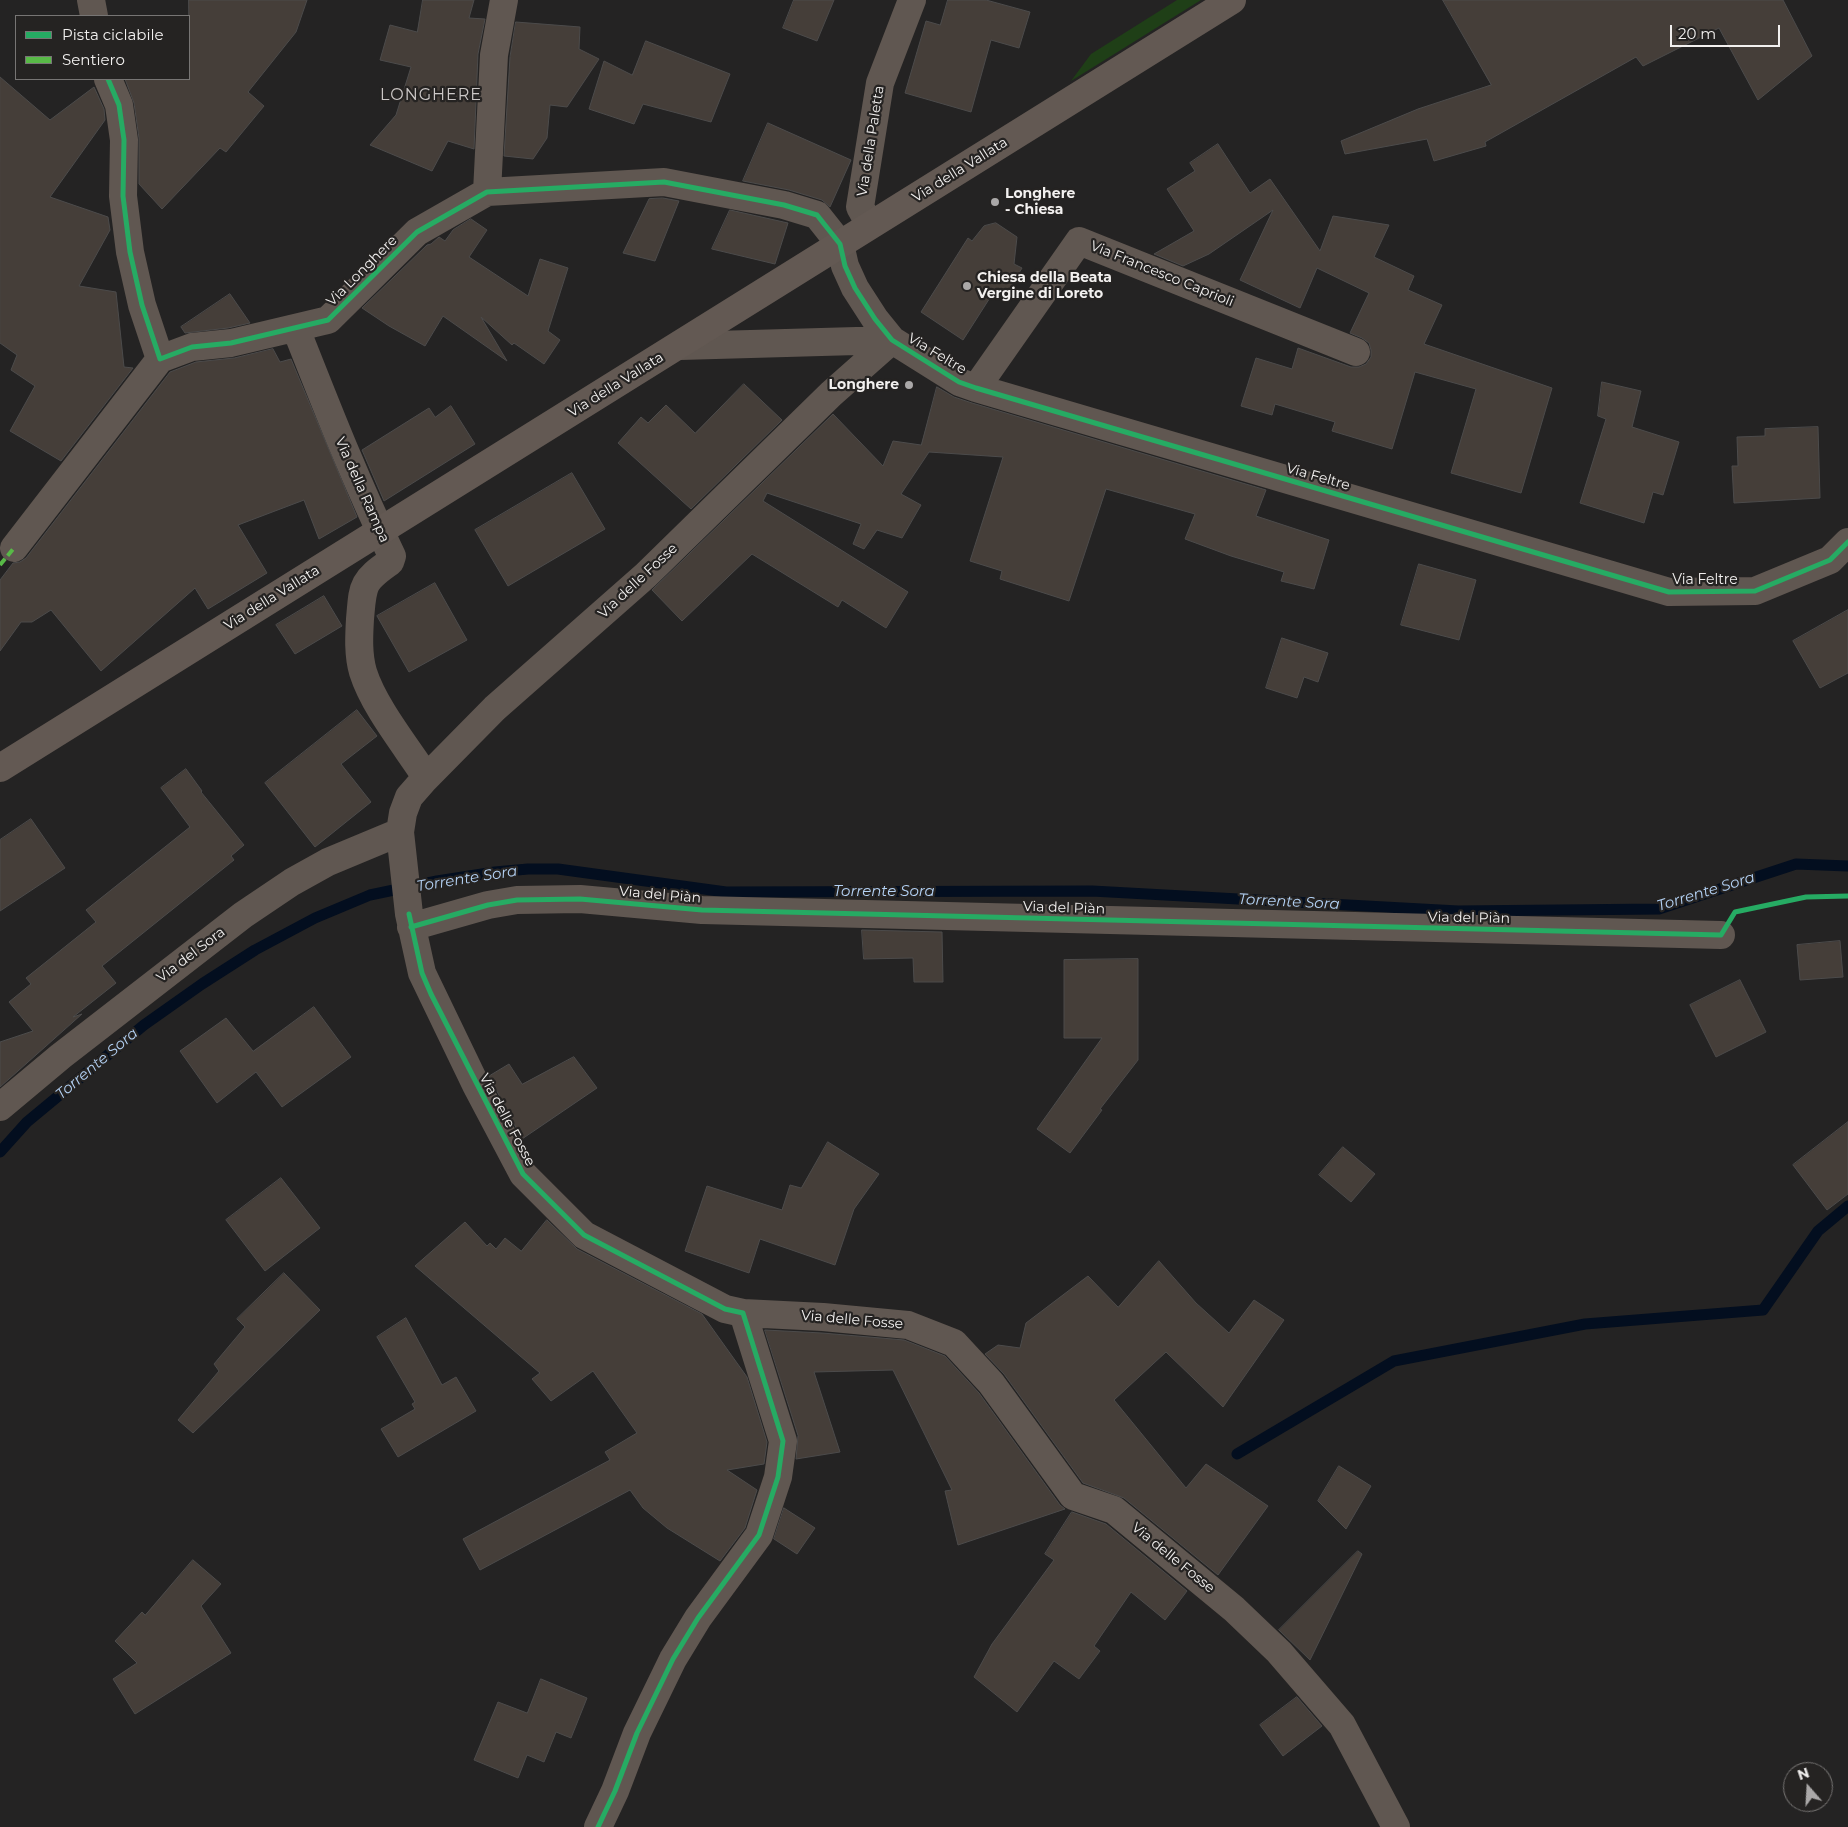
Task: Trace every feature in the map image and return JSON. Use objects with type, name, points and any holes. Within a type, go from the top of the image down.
[{"type":"main road","name":"Via della Vallata","points":[[0,768],[379,530],[680,346],[870,225],[1232,0]]},
{"type":"street","points":[[91,0],[94,15]]},
{"type":"street","points":[[487,192],[494,55],[504,0]]},
{"type":"street","name":"Via della Paletta","points":[[870,225],[860,208],[880,83],[912,0]]},
{"type":"street","points":[[14,548],[160,359],[142,305],[130,252],[123,196],[124,140],[119,105],[108,80]]},
{"type":"street","name":"Via Longhere","points":[[160,359],[192,346],[231,344],[328,320],[417,232],[487,192],[664,182],[784,205],[818,215],[840,244]]},
{"type":"street","name":"Via Francesco Caprioli","points":[[976,388],[1079,241],[1356,352]]},
{"type":"street","name":"Via Feltre","points":[[840,244],[845,266],[855,288],[875,319],[892,340],[958,382],[976,388],[1669,592],[1755,592],[1830,560],[1848,542]]},
{"type":"street","name":"Via della Rampa","points":[[296,329],[348,461],[392,556],[390,562],[372,574],[363,590],[359,637],[363,672],[375,700],[426,777]]},
{"type":"street","name":"Via Feltre","points":[[680,346],[892,340]]},
{"type":"street","name":"Via delle Fosse","points":[[892,340],[831,394],[646,574],[495,708],[426,777],[410,797],[403,813],[400,832],[410,921],[422,974],[523,1174],[584,1234],[725,1309],[744,1313],[823,1317],[908,1325],[954,1343],[991,1383],[1073,1496],[1114,1510],[1234,1608],[1279,1652],[1342,1726],[1396,1827]]},
{"type":"street","name":"Via del Sora","points":[[0,1107],[61,1056],[242,916],[292,882],[328,862],[400,832]]},
{"type":"street","name":"Via del Piàn","points":[[410,921],[517,900],[545,898],[580,899],[702,910],[1721,935]]},
{"type":"street","points":[[598,1827],[615,1791],[637,1733],[673,1659],[698,1618],[759,1535],[778,1477],[783,1441],[744,1313]]},
{"type":"green space","points":[[1177,0],[1201,0],[1071,81],[1091,54]]},
{"type":"building","points":[[189,0],[307,0],[296,32],[248,92],[264,106],[226,152],[220,148],[162,209],[139,184],[139,138],[134,103],[125,80],[190,80]]},
{"type":"building","points":[[423,0],[474,0],[469,18],[485,19],[478,54],[474,149],[448,141],[432,171],[370,145],[396,115],[411,67],[380,60],[390,25],[417,32]]},
{"type":"building","points":[[794,0],[834,0],[817,41],[783,28]]},
{"type":"building","points":[[948,0],[986,0],[1030,12],[1019,48],[991,40],[971,112],[905,93],[926,21],[940,25]]},
{"type":"building","points":[[1443,0],[1783,0],[1812,56],[1758,100],[1719,28],[1643,66],[1636,57],[1485,142],[1486,146],[1434,161],[1427,139],[1345,154],[1341,141],[1418,109],[1491,85]]},
{"type":"building","points":[[516,22],[580,27],[579,49],[599,59],[567,107],[550,105],[547,138],[533,159],[504,156],[510,57]]},
{"type":"building","points":[[646,41],[730,74],[711,122],[643,104],[634,124],[589,109],[604,61],[632,75]]},
{"type":"building","points":[[0,77],[50,120],[94,87],[104,109],[105,120],[50,197],[108,217],[110,230],[79,286],[116,292],[124,367],[133,368],[61,461],[10,431],[35,386],[11,370],[17,355],[0,343]]},
{"type":"building","points":[[768,123],[851,160],[830,207],[822,200],[789,190],[743,181]]},
{"type":"building","points":[[1218,144],[1250,193],[1270,179],[1320,251],[1333,216],[1389,225],[1374,257],[1414,276],[1408,290],[1442,305],[1424,344],[1552,388],[1521,493],[1451,473],[1476,389],[1415,372],[1392,449],[1332,431],[1335,422],[1275,404],[1272,415],[1241,406],[1256,358],[1292,369],[1298,348],[1351,367],[1359,367],[1366,364],[1371,357],[1369,343],[1350,333],[1369,293],[1317,268],[1300,308],[1240,280],[1273,210],[1209,254],[1183,266],[1154,254],[1194,231],[1167,189],[1195,171],[1190,163]]},
{"type":"building","points":[[663,198],[679,201],[655,261],[623,253],[649,199]]},
{"type":"building","points":[[730,210],[788,223],[775,264],[712,249]]},
{"type":"building","points":[[471,219],[487,230],[469,257],[528,296],[540,259],[568,268],[548,331],[560,340],[544,364],[514,343],[512,345],[481,317],[507,361],[443,316],[425,346],[362,308],[427,245],[439,237],[445,241],[453,230]]},
{"type":"building","name":"Chiesa della Beata Vergine di Loreto","points":[[996,223],[1017,237],[1014,264],[1022,268],[1003,300],[993,293],[963,340],[921,312],[968,238],[972,241],[984,226]]},
{"type":"building","points":[[230,294],[250,323],[228,328],[185,333],[181,327]]},
{"type":"building","points":[[273,349],[280,362],[291,359],[357,517],[319,539],[304,500],[238,525],[267,573],[208,609],[195,588],[101,671],[51,610],[32,622],[21,622],[0,651],[0,580],[13,563],[20,562],[26,558],[170,372],[196,362],[234,358]]},
{"type":"building","points":[[1602,382],[1641,391],[1632,427],[1679,442],[1663,495],[1653,492],[1644,523],[1580,503],[1606,419],[1598,416]]},
{"type":"building","points":[[744,384],[782,420],[691,509],[618,443],[641,417],[648,423],[666,405],[695,433]]},
{"type":"building","points":[[937,387],[954,397],[972,403],[1266,490],[1256,516],[1329,540],[1314,589],[1281,581],[1284,572],[1231,556],[1185,539],[1195,514],[1106,489],[1069,601],[1000,579],[1002,571],[970,561],[1003,457],[929,452],[901,494],[921,505],[902,538],[877,530],[864,549],[853,544],[861,524],[767,493],[763,501],[908,592],[886,628],[842,600],[838,607],[752,554],[682,621],[652,590],[833,414],[883,466],[893,441],[921,445]]},
{"type":"building","points":[[451,406],[475,444],[384,501],[362,450],[429,408],[435,417]]},
{"type":"building","points":[[1818,427],[1820,498],[1734,503],[1732,466],[1738,466],[1737,437],[1765,436],[1765,429]]},
{"type":"building","points":[[572,473],[605,529],[508,586],[475,530]]},
{"type":"building","points":[[1419,564],[1476,580],[1459,640],[1401,625]]},
{"type":"building","points":[[435,583],[467,640],[409,672],[377,616]]},
{"type":"building","points":[[324,596],[342,626],[295,654],[276,625]]},
{"type":"building","points":[[1848,610],[1848,673],[1820,688],[1793,641]]},
{"type":"building","points":[[1282,638],[1328,653],[1318,682],[1304,677],[1297,698],[1266,688]]},
{"type":"building","points":[[357,710],[377,736],[341,764],[371,802],[315,847],[265,783]]},
{"type":"building","points":[[186,769],[201,792],[244,845],[231,856],[234,860],[102,966],[116,983],[73,1017],[82,1014],[0,1087],[0,1042],[33,1031],[9,1002],[31,984],[26,978],[96,922],[86,910],[190,827],[161,788]]},
{"type":"building","points":[[31,819],[65,868],[0,911],[0,840]]},
{"type":"building","points":[[862,930],[942,932],[943,982],[914,982],[913,958],[864,959]]},
{"type":"building","points":[[1840,941],[1843,977],[1800,980],[1797,945]]},
{"type":"building","points":[[1138,959],[1138,1060],[1100,1109],[1102,1110],[1070,1153],[1037,1129],[1102,1038],[1064,1038],[1064,960]]},
{"type":"building","points":[[1740,980],[1766,1032],[1716,1057],[1690,1005]]},
{"type":"building","points":[[314,1007],[351,1057],[282,1107],[256,1072],[217,1103],[180,1051],[226,1018],[253,1051]]},
{"type":"building","points":[[574,1057],[597,1088],[522,1139],[489,1076],[509,1064],[522,1084]]},
{"type":"building","points":[[1848,1122],[1848,1194],[1827,1210],[1793,1165]]},
{"type":"building","points":[[828,1142],[879,1174],[854,1209],[835,1265],[760,1239],[749,1273],[685,1251],[707,1186],[782,1210],[790,1185],[801,1188]]},
{"type":"building","points":[[1343,1147],[1375,1174],[1351,1202],[1319,1175]]},
{"type":"building","points":[[281,1178],[320,1228],[265,1271],[226,1220]]},
{"type":"building","points":[[547,1220],[577,1249],[702,1314],[747,1377],[767,1442],[764,1464],[727,1470],[757,1490],[745,1528],[720,1561],[667,1528],[643,1508],[630,1490],[480,1570],[463,1539],[610,1460],[605,1452],[637,1433],[593,1371],[551,1401],[532,1379],[540,1373],[415,1266],[465,1222],[487,1246],[490,1243],[496,1249],[505,1238],[521,1251]]},
{"type":"building","points":[[1159,1261],[1196,1303],[1229,1333],[1254,1300],[1284,1320],[1223,1407],[1166,1352],[1114,1400],[1186,1488],[1206,1464],[1268,1506],[1218,1575],[1124,1498],[1083,1483],[1004,1374],[985,1354],[998,1345],[1020,1348],[1026,1323],[1088,1276],[1118,1307]]},
{"type":"building","points":[[284,1273],[320,1310],[193,1433],[178,1420],[219,1371],[214,1364],[245,1327],[237,1319]]},
{"type":"building","points":[[406,1318],[442,1385],[456,1377],[476,1411],[398,1457],[381,1429],[415,1409],[412,1404],[415,1402],[377,1337]]},
{"type":"building","points":[[765,1330],[904,1340],[945,1356],[979,1393],[1060,1505],[1065,1509],[958,1545],[945,1491],[952,1490],[893,1370],[814,1372],[840,1452],[796,1459],[798,1436]]},
{"type":"building","points":[[1339,1466],[1371,1486],[1346,1529],[1318,1501]]},
{"type":"building","points":[[784,1508],[815,1528],[797,1554],[774,1539]]},
{"type":"building","points":[[1072,1512],[1106,1524],[1187,1591],[1165,1620],[1131,1592],[1094,1646],[1100,1651],[1079,1679],[1054,1661],[1017,1712],[974,1677],[992,1644],[1054,1560],[1045,1554]]},
{"type":"building","points":[[1358,1551],[1362,1554],[1310,1660],[1279,1630]]},
{"type":"building","points":[[193,1560],[221,1584],[201,1606],[231,1653],[135,1714],[113,1679],[137,1663],[115,1641],[142,1612],[145,1615]]},
{"type":"building","points":[[541,1679],[587,1698],[571,1738],[556,1732],[544,1762],[527,1755],[518,1778],[474,1760],[498,1702],[527,1713]]},
{"type":"building","points":[[1297,1697],[1322,1726],[1283,1756],[1260,1725]]},
{"type":"waterway","name":"Torrente Sora","points":[[0,1152],[27,1122],[144,1025],[202,984],[255,950],[315,918],[370,895],[437,881],[495,872],[558,869],[726,892],[1092,891],[1458,911],[1659,909],[1796,864],[1848,866]]},
{"type":"waterway","points":[[1237,1454],[1394,1361],[1585,1324],[1763,1310],[1818,1231],[1848,1206]]},
{"type":"marked path","points":[[0,565],[14,548]]},
{"type":"cycle path","points":[[108,80],[119,105],[124,140],[123,196],[130,252],[142,305],[160,359],[192,347],[231,343],[328,320],[417,232],[487,192],[664,182],[784,205],[817,215],[840,244],[845,266],[855,288],[875,319],[892,340],[959,382],[976,388],[1669,592],[1755,591],[1830,560],[1848,542]]},
{"type":"cycle path","points":[[411,927],[488,905],[517,900],[580,899],[702,910],[1721,935],[1735,912],[1806,897],[1848,896]]},
{"type":"cycle path","points":[[409,914],[422,973],[431,994],[523,1174],[584,1235],[725,1309],[743,1313],[783,1441],[778,1477],[759,1535],[698,1618],[673,1659],[637,1733],[615,1791],[598,1827]]},
{"type":"place","name":"Longhere - Chiesa","points":[[995,202]]},
{"type":"place","name":"Chiesa della Beata Vergine di Loreto","points":[[967,286]]},
{"type":"place","name":"Longhere","points":[[909,385]]},
{"type":"district","name":"LONGHERE","points":[[431,95]]}]
